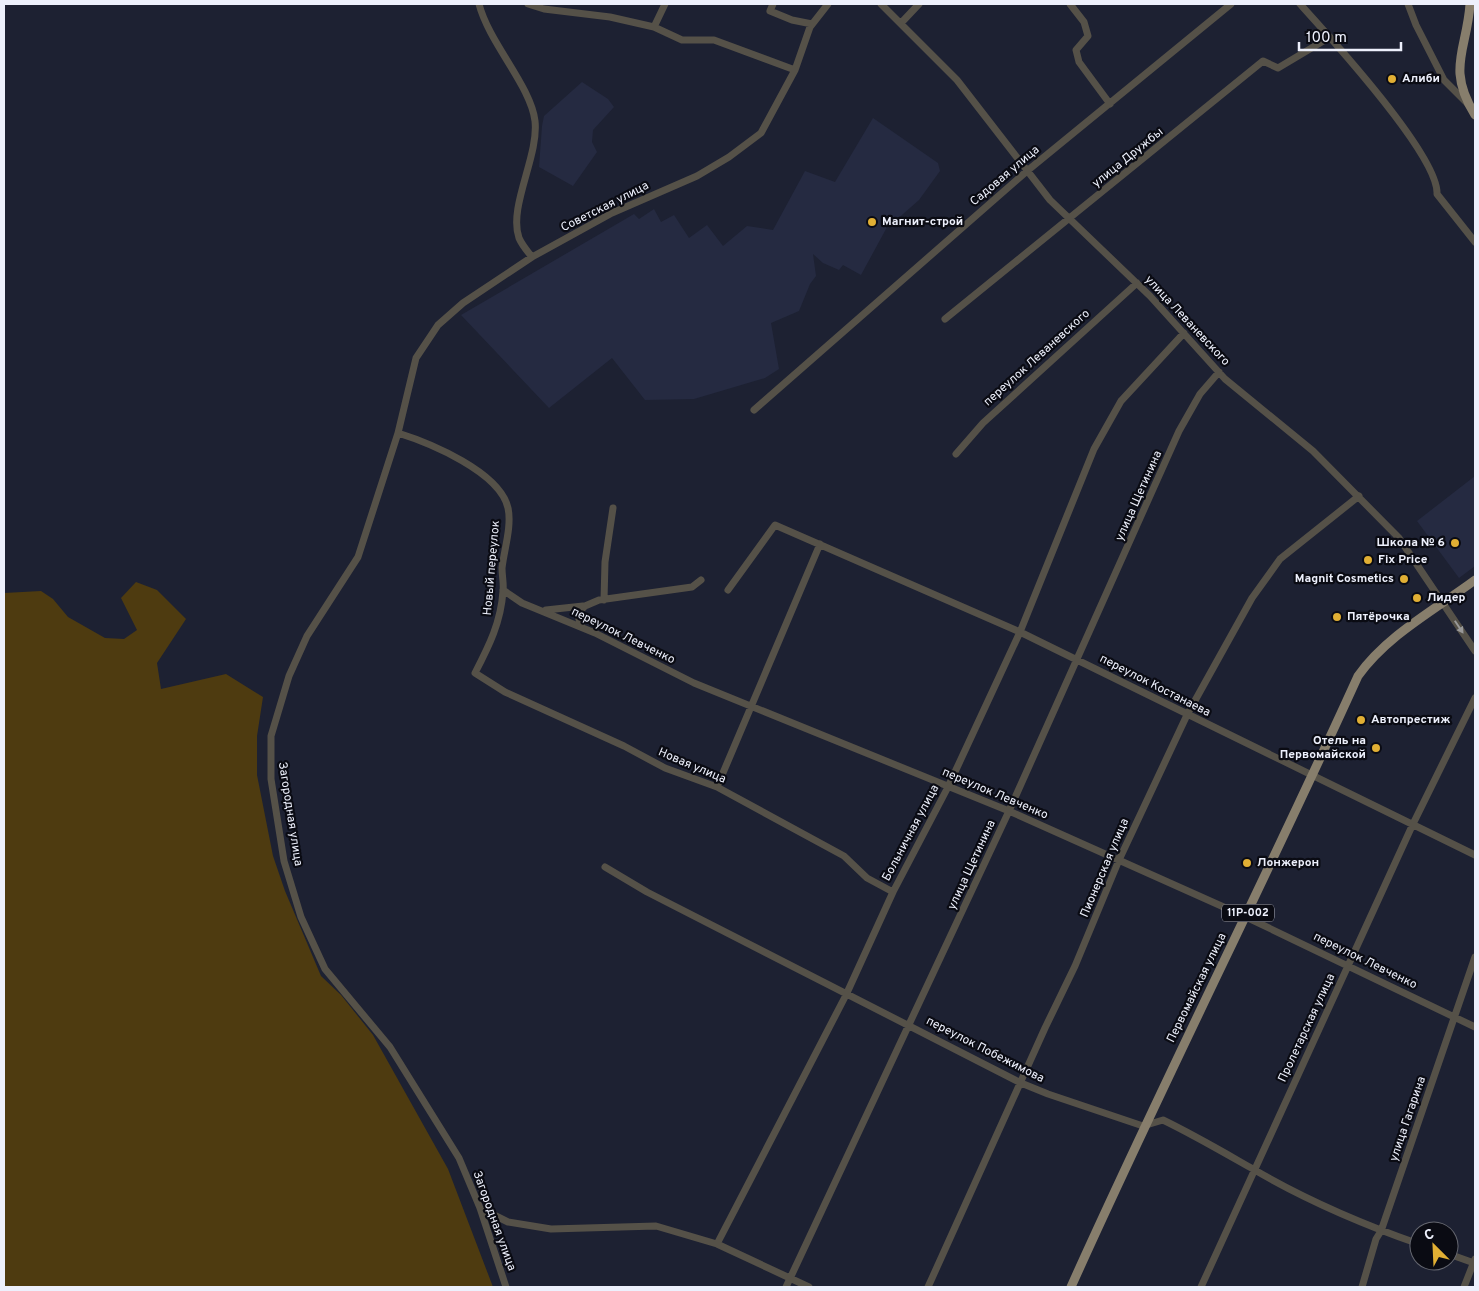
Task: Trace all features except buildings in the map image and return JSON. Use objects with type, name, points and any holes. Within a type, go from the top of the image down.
[{"type":"main road","points":[[1470,4],[1460,65],[1462,89],[1475,115]]},
{"type":"main road","name":"Первомайская улица","points":[[1071,1287],[1143,1126],[1246,917],[1358,676],[1369,661],[1427,614],[1475,580]]},
{"type":"street","points":[[479,4],[498,48],[527,98],[535,120],[532,153],[518,217],[519,238],[532,257]]},
{"type":"street","points":[[528,4],[544,9],[610,17],[654,27],[682,40],[714,40],[730,44],[795,70]]},
{"type":"street","points":[[654,27],[665,4]]},
{"type":"street","points":[[773,4],[770,11],[792,20],[812,24]]},
{"type":"street","name":"Советская улица","points":[[398,433],[416,358],[438,325],[464,303],[532,257],[612,214],[697,176],[729,157],[761,133],[795,70],[812,24],[828,4]]},
{"type":"street","name":"улица Леваневского","points":[[881,4],[902,22],[957,80],[1050,200],[1137,283],[1218,372],[1313,451],[1399,538],[1475,650]]},
{"type":"street","points":[[902,22],[919,4]]},
{"type":"street","points":[[1070,4],[1084,22],[1088,36],[1076,50],[1079,62],[1110,104]]},
{"type":"street","name":"Садовая улица","points":[[754,410],[1027,171],[1231,4]]},
{"type":"street","points":[[1300,4],[1330,37],[1404,128],[1432,173],[1437,187],[1437,194],[1475,242]]},
{"type":"street","points":[[1408,4],[1416,25],[1444,80],[1469,105]]},
{"type":"street","name":"улица Дружбы","points":[[945,319],[1070,220],[1264,61],[1278,68],[1330,37]]},
{"type":"street","name":"переулок Леваневского","points":[[956,454],[982,423],[1137,283]]},
{"type":"street","name":"Больничная улица","points":[[717,1244],[846,995],[893,892],[948,787],[1020,632],[1094,449],[1121,401],[1184,334]]},
{"type":"street","name":"улица Щетинина","points":[[786,1287],[1009,811],[1179,431],[1200,394],[1218,372]]},
{"type":"street","name":"Новый переулок","points":[[398,433],[419,439],[483,474],[499,489],[508,508],[502,574],[503,590],[498,624],[475,673]]},
{"type":"street","name":"Загородная улица","points":[[398,433],[358,558],[307,636],[289,676],[271,736],[271,779],[284,861],[302,917],[325,969],[390,1046],[459,1158],[480,1208],[506,1287]]},
{"type":"street","name":"Пионерская улица","points":[[928,1287],[1094,924],[1119,860],[1187,715],[1252,598],[1280,559],[1359,496]]},
{"type":"street","points":[[604,600],[605,562],[613,508]]},
{"type":"street","name":"переулок Костанаева","points":[[728,590],[774,525],[1020,632],[1412,826],[1475,855]]},
{"type":"street","points":[[717,787],[750,706],[755,701],[785,622],[820,544]]},
{"type":"street","points":[[541,610],[585,606],[604,600],[686,588],[698,584],[701,580]]},
{"type":"street","name":"переулок Левченко","points":[[503,590],[522,603],[582,628],[694,683],[1009,811],[1246,917],[1475,1027]]},
{"type":"street","points":[[582,628],[578,614],[585,606]]},
{"type":"street","name":"Новая улица","points":[[475,673],[505,692],[624,746],[665,768],[717,787],[844,856],[867,878],[893,892]]},
{"type":"street","name":"Пролетарская улица","points":[[1201,1287],[1412,826],[1475,698]]},
{"type":"street","name":"переулок Побежимова","points":[[605,867],[647,892],[1021,1083],[1143,1126],[1163,1120],[1201,1138],[1253,1170],[1346,1216],[1409,1241]]},
{"type":"street","name":"улица Гагарина","points":[[1362,1287],[1376,1239],[1381,1231],[1475,958]]},
{"type":"street","points":[[480,1208],[508,1222],[551,1230],[656,1226],[717,1244],[809,1287]]},
{"type":"street","points":[[1459,1257],[1474,1261],[1464,1287]]},
{"type":"shaded area","points":[[582,82],[608,99],[614,107],[593,130],[592,142],[597,152],[573,186],[539,167],[542,126],[544,116]]},
{"type":"shaded area","points":[[873,118],[938,163],[940,171],[919,200],[886,229],[861,275],[843,265],[839,270],[823,263],[813,254],[816,276],[810,284],[799,311],[771,323],[779,369],[765,378],[694,399],[645,400],[612,358],[549,408],[461,315],[634,214],[639,219],[654,209],[661,222],[674,215],[689,238],[707,225],[723,246],[747,226],[773,230],[805,171],[835,182]]},
{"type":"shaded area","name":"Школа № 6","points":[[1475,476],[1475,566],[1459,578],[1417,521]]},
{"type":"shaded area","points":[[136,582],[157,590],[186,619],[157,663],[161,689],[226,674],[263,697],[257,736],[257,775],[273,856],[285,891],[321,976],[341,995],[373,1035],[448,1169],[493,1287],[4,1287],[4,593],[41,591],[53,599],[68,617],[105,638],[124,639],[137,630],[121,598]]},
{"type":"place","name":"Алиби","points":[[1392,79]]},
{"type":"place","name":"Магнит-строй","points":[[872,222]]},
{"type":"place","name":"Школа № 6","points":[[1455,543]]},
{"type":"place","name":"Fix Price","points":[[1368,560]]},
{"type":"place","name":"Magnit Cosmetics","points":[[1404,579]]},
{"type":"place","name":"Лидер","points":[[1417,598]]},
{"type":"place","name":"Пятёрочка","points":[[1337,617]]},
{"type":"place","name":"Автопрестиж","points":[[1361,720]]},
{"type":"place","name":"Отель на Первомайской","points":[[1376,748]]},
{"type":"place","name":"Лонжерон","points":[[1247,863]]}]
